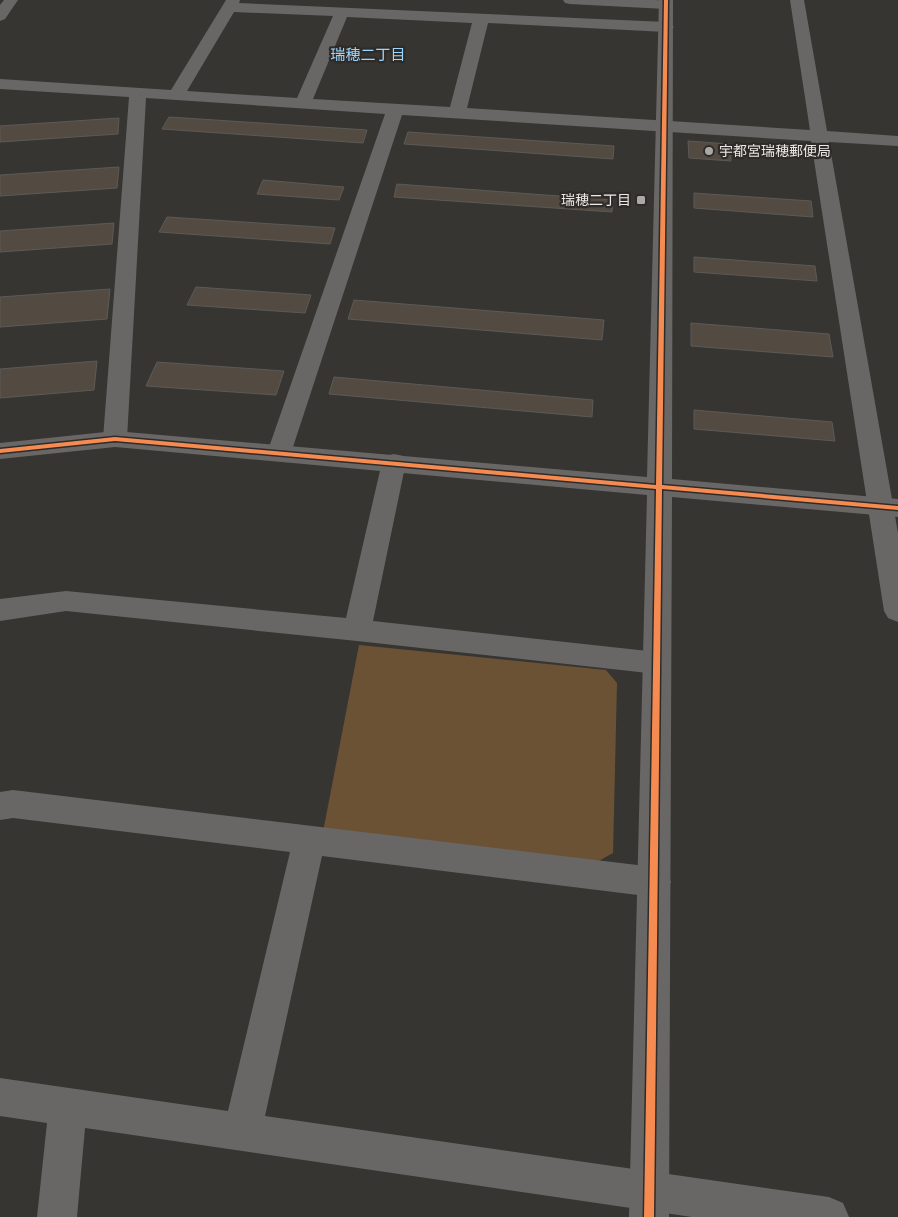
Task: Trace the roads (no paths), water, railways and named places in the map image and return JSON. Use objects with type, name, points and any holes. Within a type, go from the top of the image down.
[{"type":"street","points":[[0,16],[11,0]]},
{"type":"street","points":[[436,16],[442,0]]},
{"type":"street","points":[[570,0],[666,2],[649,1204]]},
{"type":"street","points":[[796,0],[819,136],[889,507],[898,611]]},
{"type":"street","points":[[176,95],[231,3],[342,12],[666,28]]},
{"type":"street","points":[[303,103],[342,12]]},
{"type":"street","points":[[457,113],[481,18]]},
{"type":"street","points":[[0,84],[898,141]]},
{"type":"street","points":[[115,439],[138,92]]},
{"type":"street","points":[[279,453],[395,109]]},
{"type":"street","points":[[0,451],[115,439],[394,462],[889,507]]},
{"type":"street","points":[[357,630],[394,462]]},
{"type":"street","points":[[0,610],[66,601],[357,630],[657,663]]},
{"type":"street","points":[[0,806],[13,804],[654,882]]},
{"type":"street","points":[[242,1132],[309,841]]},
{"type":"street","points":[[0,1097],[242,1132],[649,1204],[828,1217]]},
{"type":"street","points":[[57,1217],[68,1106]]},
{"type":"place","name":"宇都宮瑞穂郵便局","points":[[709,151]]},
{"type":"place","name":"瑞穂二丁目","points":[[641,200]]},
{"type":"district","name":"瑞穂二丁目","points":[[368,55]]}]
